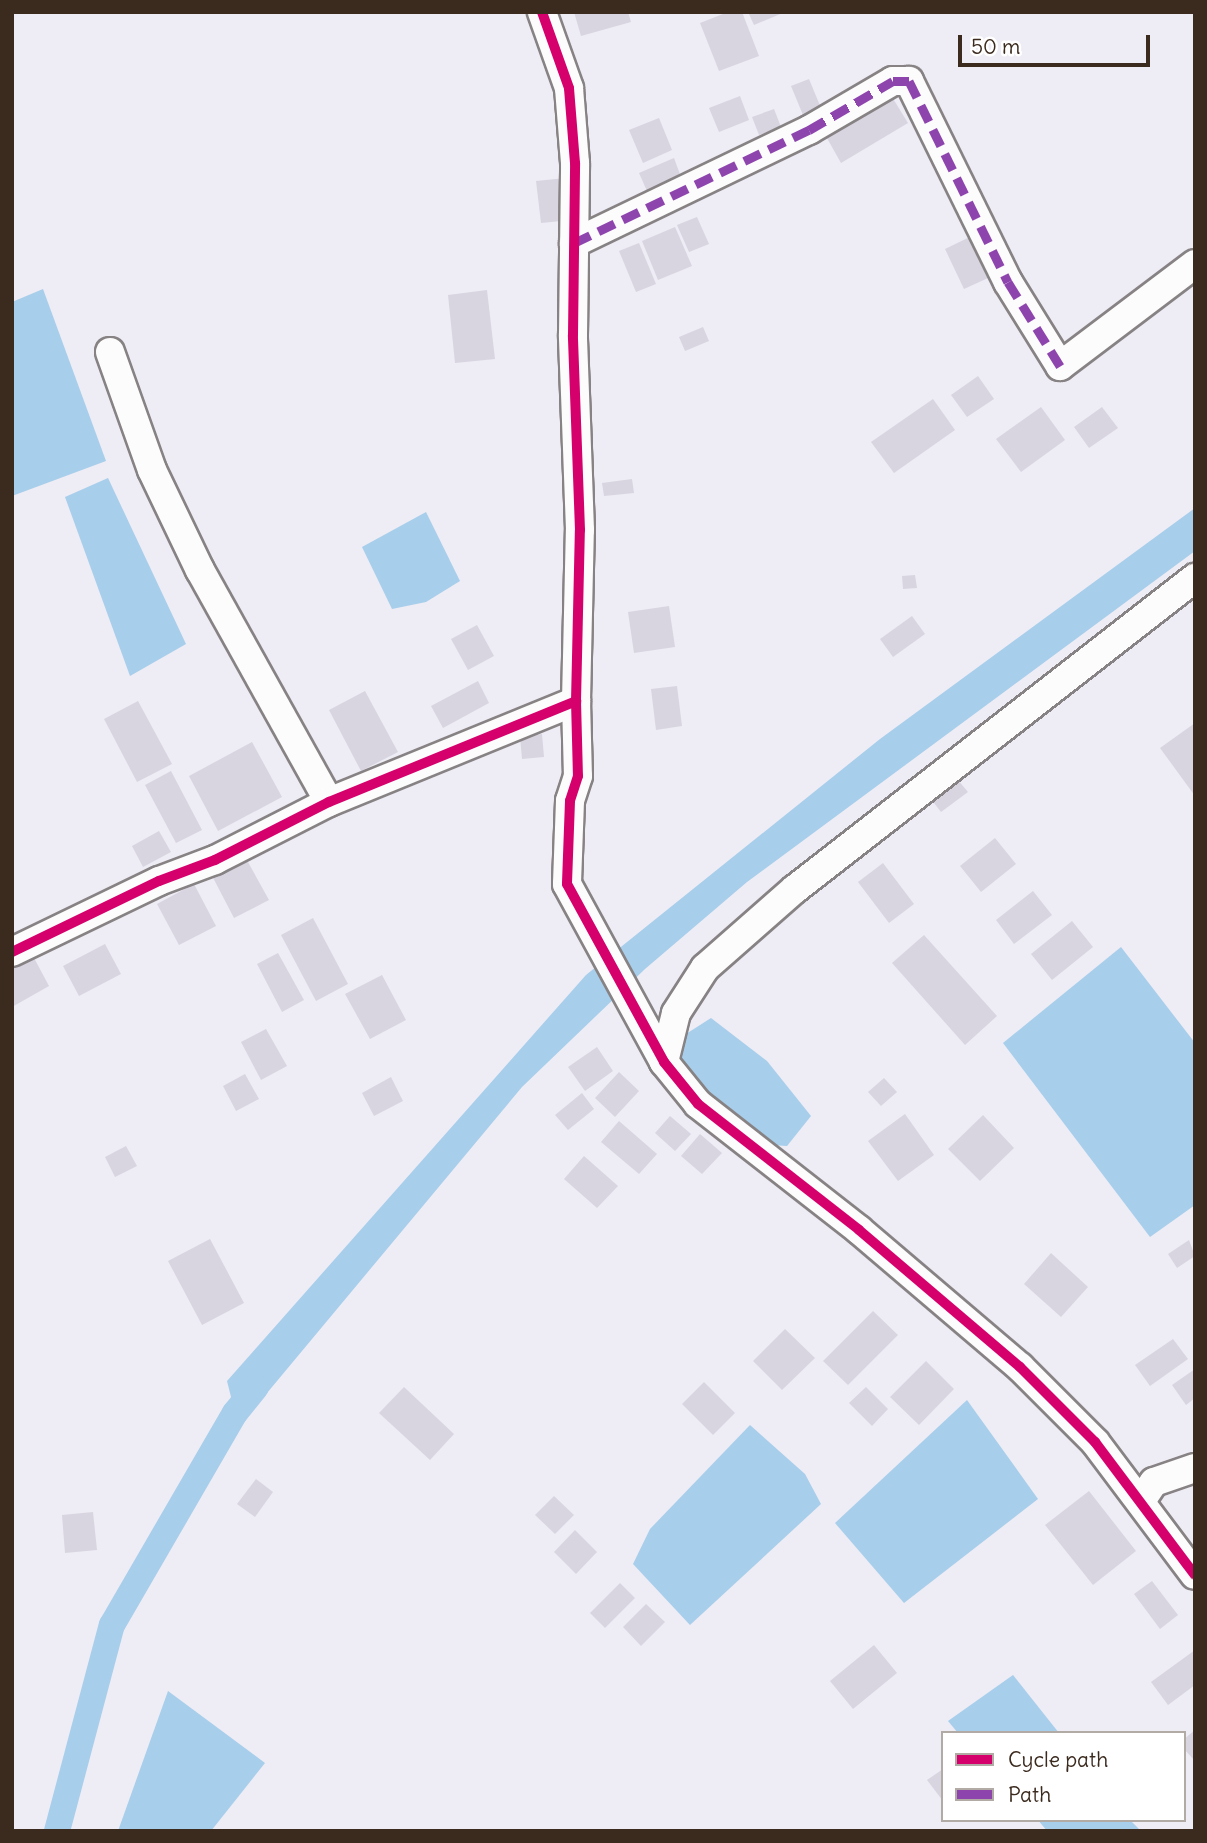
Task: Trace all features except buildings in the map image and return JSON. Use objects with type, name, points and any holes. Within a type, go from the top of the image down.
[{"type":"street","points":[[542,12],[569,88],[575,163],[580,530],[576,701],[578,776],[570,801],[565,874],[570,895],[664,1062],[698,1104],[859,1230],[1020,1367],[1094,1442],[1195,1575]]},
{"type":"street","points":[[574,243],[809,130],[893,81],[909,81],[1008,282],[1060,366],[1195,264]]},
{"type":"street","points":[[110,352],[152,470],[200,570],[329,802]]},
{"type":"street","points":[[664,1062],[676,1013],[705,968],[795,889],[1195,578]]},
{"type":"street","points":[[12,952],[159,881],[215,860],[329,802],[576,701]]},
{"type":"street","points":[[1141,1501],[1154,1482],[1195,1468]]},
{"type":"water","points":[[43,289],[106,461],[12,496],[12,302]]},
{"type":"water","points":[[108,478],[186,644],[130,676],[65,497]]},
{"type":"water","points":[[1195,508],[1195,551],[747,882],[645,969],[522,1087],[262,1399],[235,1413],[227,1381],[586,975],[880,739]]},
{"type":"water","points":[[426,512],[460,581],[426,602],[392,609],[362,547]]},
{"type":"water","points":[[1121,947],[1195,1043],[1195,1205],[1150,1237],[1003,1043]]},
{"type":"water","points":[[711,1018],[767,1061],[811,1116],[787,1146],[771,1145],[686,1089],[675,1041]]},
{"type":"water","points":[[967,1400],[1038,1499],[904,1603],[835,1523]]},
{"type":"water","points":[[750,1425],[805,1474],[821,1504],[690,1625],[633,1564],[650,1529]]},
{"type":"water","points":[[1013,1675],[1057,1731],[956,1731],[948,1721]]},
{"type":"water","points":[[168,1691],[265,1763],[211,1831],[118,1831]]},
{"type":"water","points":[[1040,1822],[1132,1822],[1141,1831],[1047,1831]]},
{"type":"waterway","points":[[57,1831],[112,1625],[235,1413],[256,1387]]},
{"type":"marked path","points":[[574,243],[809,130],[893,81],[909,81],[1008,282],[1060,366]]},
{"type":"cycle path","points":[[12,952],[159,881],[215,860],[329,802],[576,701],[580,530],[573,335],[575,163],[569,88],[542,12]]},
{"type":"cycle path","points":[[576,701],[578,776],[570,801],[567,884],[664,1062],[698,1104],[859,1230],[1020,1367],[1095,1442],[1195,1575]]}]
